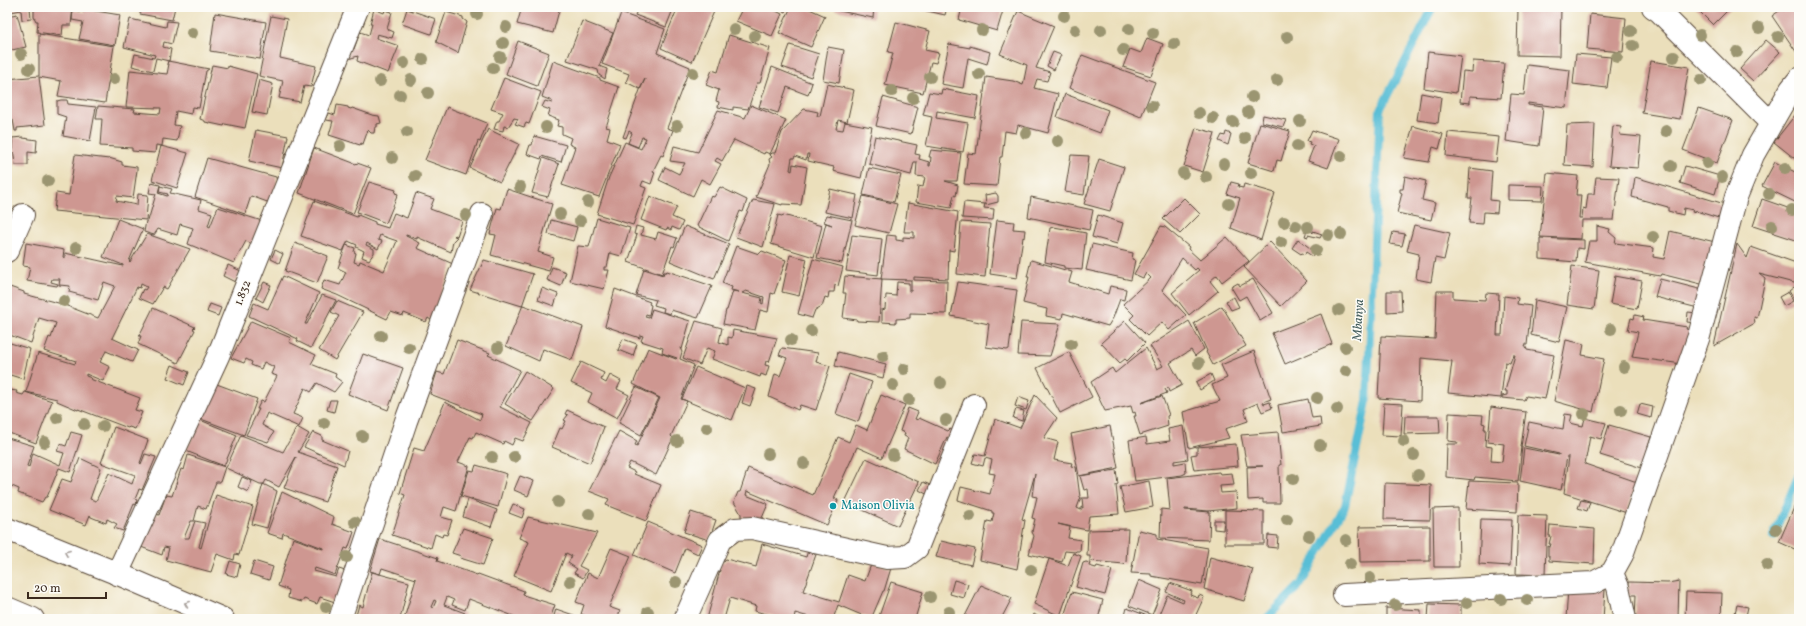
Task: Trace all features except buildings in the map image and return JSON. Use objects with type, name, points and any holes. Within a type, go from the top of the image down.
[{"type":"street","points":[[1653,7],[1659,11],[1771,123]]},
{"type":"street","name":"1.832","points":[[118,574],[218,356],[355,8]]},
{"type":"street","points":[[1344,595],[1593,583],[1612,573],[1622,555],[1699,336],[1736,197],[1753,155],[1791,89],[1799,79]]},
{"type":"street","points":[[340,619],[406,421],[482,214]]},
{"type":"street","points":[[7,250],[23,215]]},
{"type":"street","points":[[685,619],[720,540],[735,529],[752,528],[887,558],[905,556],[917,548],[974,405]]},
{"type":"street","points":[[7,529],[223,619]]},
{"type":"street","points":[[1612,573],[1618,586],[1625,619]]},
{"type":"street","points":[[7,608],[33,619]]},
{"type":"waterway","name":"Mbanya","points":[[1266,619],[1301,584],[1345,506],[1367,401],[1380,110],[1433,7]]},
{"type":"waterway","points":[[1773,536],[1799,474]]},
{"type":"place","name":"Maison Olivia","points":[[833,506]]}]
